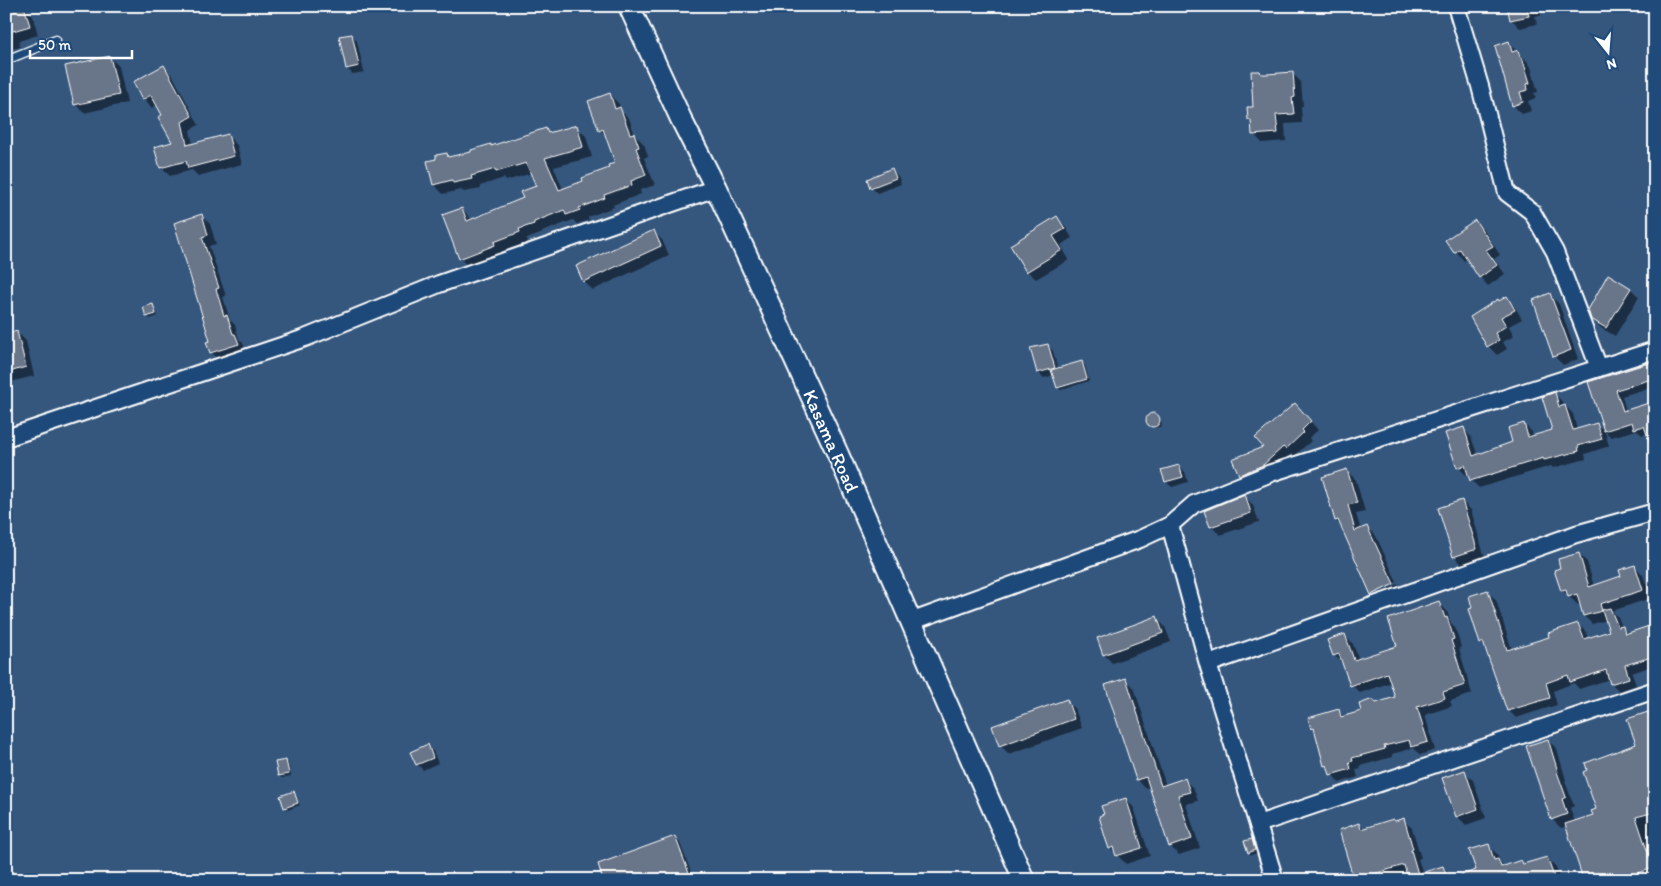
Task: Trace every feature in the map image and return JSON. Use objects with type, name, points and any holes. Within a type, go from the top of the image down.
[{"type":"street","name":"Kasama Road","points":[[629,6],[681,119],[716,188],[837,452],[1024,880]]},
{"type":"street","points":[[1456,6],[1480,86],[1507,193],[1532,212],[1555,252],[1599,368]]},
{"type":"street","points":[[6,438],[305,338],[439,284],[716,188]]},
{"type":"street","points":[[910,622],[1140,539],[1170,525],[1194,504],[1271,473],[1655,350]]},
{"type":"street","points":[[1208,664],[1576,534],[1655,512]]},
{"type":"street","points":[[1170,525],[1208,664],[1275,880]]},
{"type":"street","points":[[1258,824],[1655,690]]},
{"type":"lane","points":[[6,60],[56,40]]},
{"type":"building","points":[[24,6],[30,26],[6,33],[6,11]]},
{"type":"building","points":[[1507,6],[1527,6],[1529,16],[1510,20]]},
{"type":"building","points":[[352,34],[359,66],[346,69],[339,36]]},
{"type":"building","points":[[1509,41],[1512,52],[1518,50],[1520,57],[1522,57],[1530,83],[1527,84],[1528,90],[1520,92],[1523,102],[1512,106],[1495,46]]},
{"type":"building","points":[[110,56],[119,95],[74,105],[65,66]]},
{"type":"building","points":[[164,65],[192,116],[182,122],[187,145],[228,134],[234,156],[188,168],[186,161],[160,168],[154,147],[172,142],[158,117],[162,115],[151,95],[142,100],[133,82]]},
{"type":"building","points":[[1251,71],[1260,71],[1261,74],[1293,72],[1295,97],[1292,98],[1294,114],[1276,115],[1278,133],[1252,135],[1251,120],[1248,120],[1247,107],[1253,107]]},
{"type":"building","points":[[610,93],[615,109],[620,107],[630,134],[634,133],[639,147],[636,148],[646,175],[631,181],[632,185],[604,195],[605,198],[579,208],[580,210],[566,215],[564,210],[534,222],[534,224],[519,229],[520,232],[494,242],[495,245],[459,259],[442,215],[462,208],[467,221],[523,198],[520,192],[536,186],[526,163],[496,172],[495,169],[471,176],[472,179],[453,183],[452,180],[433,185],[427,161],[436,159],[436,155],[447,153],[448,157],[471,152],[471,150],[491,144],[491,146],[546,128],[548,133],[577,125],[583,147],[545,158],[559,190],[583,181],[582,178],[609,168],[608,165],[615,163],[603,129],[599,131],[588,101]]},
{"type":"building","points":[[892,168],[896,178],[870,188],[867,179]]},
{"type":"building","points":[[202,214],[208,235],[202,237],[219,288],[216,289],[224,316],[227,315],[233,334],[235,334],[239,344],[210,353],[206,342],[210,341],[174,223]]},
{"type":"building","points":[[1057,216],[1065,229],[1053,236],[1062,250],[1026,272],[1010,245]]},
{"type":"building","points":[[1475,220],[1493,246],[1486,250],[1497,265],[1479,278],[1460,249],[1454,253],[1445,240]]},
{"type":"building","points":[[654,230],[661,246],[583,282],[576,266]]},
{"type":"building","points":[[1608,274],[1631,288],[1606,328],[1591,319],[1588,310]]},
{"type":"building","points":[[1550,293],[1571,350],[1553,357],[1533,300]]},
{"type":"building","points":[[1507,296],[1515,310],[1501,317],[1506,326],[1495,333],[1499,340],[1487,347],[1470,317],[1498,299],[1499,301]]},
{"type":"building","points":[[153,304],[156,314],[146,317],[143,307]]},
{"type":"building","points":[[17,331],[26,367],[6,373],[6,334]]},
{"type":"building","points":[[1048,344],[1055,368],[1037,373],[1030,348]]},
{"type":"building","points":[[1082,361],[1087,379],[1057,388],[1051,370]]},
{"type":"building","points":[[1655,361],[1655,378],[1616,390],[1623,411],[1652,402],[1655,412],[1655,451],[1653,452],[1644,426],[1634,429],[1632,422],[1604,431],[1588,382]]},
{"type":"building","points":[[1555,392],[1559,407],[1565,405],[1573,430],[1597,423],[1602,439],[1578,446],[1579,451],[1544,460],[1543,458],[1470,481],[1465,465],[1457,468],[1445,433],[1464,427],[1473,456],[1512,442],[1508,428],[1524,423],[1528,437],[1552,430],[1542,397]]},
{"type":"building","points":[[1295,403],[1311,421],[1302,430],[1304,432],[1286,449],[1283,447],[1263,465],[1239,475],[1232,459],[1263,447],[1255,438]]},
{"type":"building","points":[[1153,413],[1158,415],[1160,420],[1158,425],[1153,427],[1148,425],[1146,420],[1148,415]]},
{"type":"building","points":[[1179,465],[1183,477],[1165,482],[1161,470]]},
{"type":"building","points":[[1347,469],[1357,503],[1348,505],[1355,531],[1367,526],[1394,584],[1371,595],[1338,520],[1335,521],[1322,477]]},
{"type":"building","points":[[1245,494],[1251,513],[1210,527],[1204,511]]},
{"type":"building","points":[[1462,500],[1477,549],[1453,557],[1438,508]]},
{"type":"building","points":[[1579,553],[1589,587],[1621,576],[1619,570],[1635,565],[1643,590],[1600,604],[1602,611],[1583,616],[1577,594],[1568,597],[1566,590],[1561,591],[1554,570],[1560,568],[1558,559]]},
{"type":"building","points":[[1488,590],[1507,650],[1549,637],[1548,633],[1578,623],[1584,639],[1609,631],[1602,610],[1610,608],[1618,627],[1623,626],[1625,634],[1655,624],[1655,656],[1625,665],[1629,678],[1610,684],[1606,670],[1570,682],[1568,675],[1546,683],[1550,698],[1507,711],[1483,642],[1480,644],[1469,609],[1472,608],[1469,596]]},
{"type":"building","points":[[1439,601],[1445,618],[1447,617],[1454,639],[1451,640],[1465,685],[1443,692],[1445,698],[1417,707],[1428,742],[1411,747],[1409,740],[1384,746],[1385,749],[1352,758],[1353,761],[1349,762],[1351,769],[1330,775],[1327,765],[1324,766],[1314,728],[1311,729],[1308,718],[1339,709],[1341,717],[1361,711],[1359,704],[1373,699],[1376,703],[1395,697],[1387,673],[1350,686],[1339,654],[1333,656],[1327,640],[1345,634],[1354,660],[1397,646],[1388,619]]},
{"type":"building","points":[[1157,616],[1163,633],[1103,655],[1097,638]]},
{"type":"building","points":[[1126,678],[1161,786],[1185,778],[1190,792],[1178,795],[1192,839],[1169,847],[1146,777],[1136,780],[1105,685]]},
{"type":"building","points":[[1067,699],[1074,719],[999,746],[992,726]]},
{"type":"building","points":[[1648,712],[1655,732],[1655,812],[1636,817],[1653,868],[1619,880],[1587,880],[1586,875],[1582,876],[1565,824],[1593,815],[1591,811],[1596,809],[1583,772],[1587,770],[1585,763],[1636,744],[1627,719]]},
{"type":"building","points":[[1548,739],[1566,797],[1562,799],[1567,814],[1551,820],[1526,746]]},
{"type":"building","points":[[428,744],[433,758],[416,765],[410,752]]},
{"type":"building","points":[[286,760],[289,774],[278,776],[275,762]]},
{"type":"building","points":[[1465,770],[1478,809],[1456,817],[1442,778]]},
{"type":"building","points":[[294,791],[298,803],[284,808],[280,796]]},
{"type":"building","points":[[1126,798],[1142,848],[1116,856],[1113,847],[1109,849],[1099,816],[1104,814],[1101,806]]},
{"type":"building","points":[[1404,818],[1418,874],[1443,866],[1448,880],[1408,880],[1404,865],[1354,880],[1339,830],[1359,823],[1361,829],[1393,819],[1395,821]]},
{"type":"building","points":[[675,836],[690,876],[680,880],[603,880],[598,864]]},
{"type":"building","points":[[1252,839],[1255,850],[1248,853],[1244,841]]},
{"type":"building","points":[[1489,844],[1494,860],[1498,859],[1501,867],[1521,860],[1523,864],[1547,857],[1555,880],[1454,880],[1453,878],[1476,870],[1469,850]]}]
